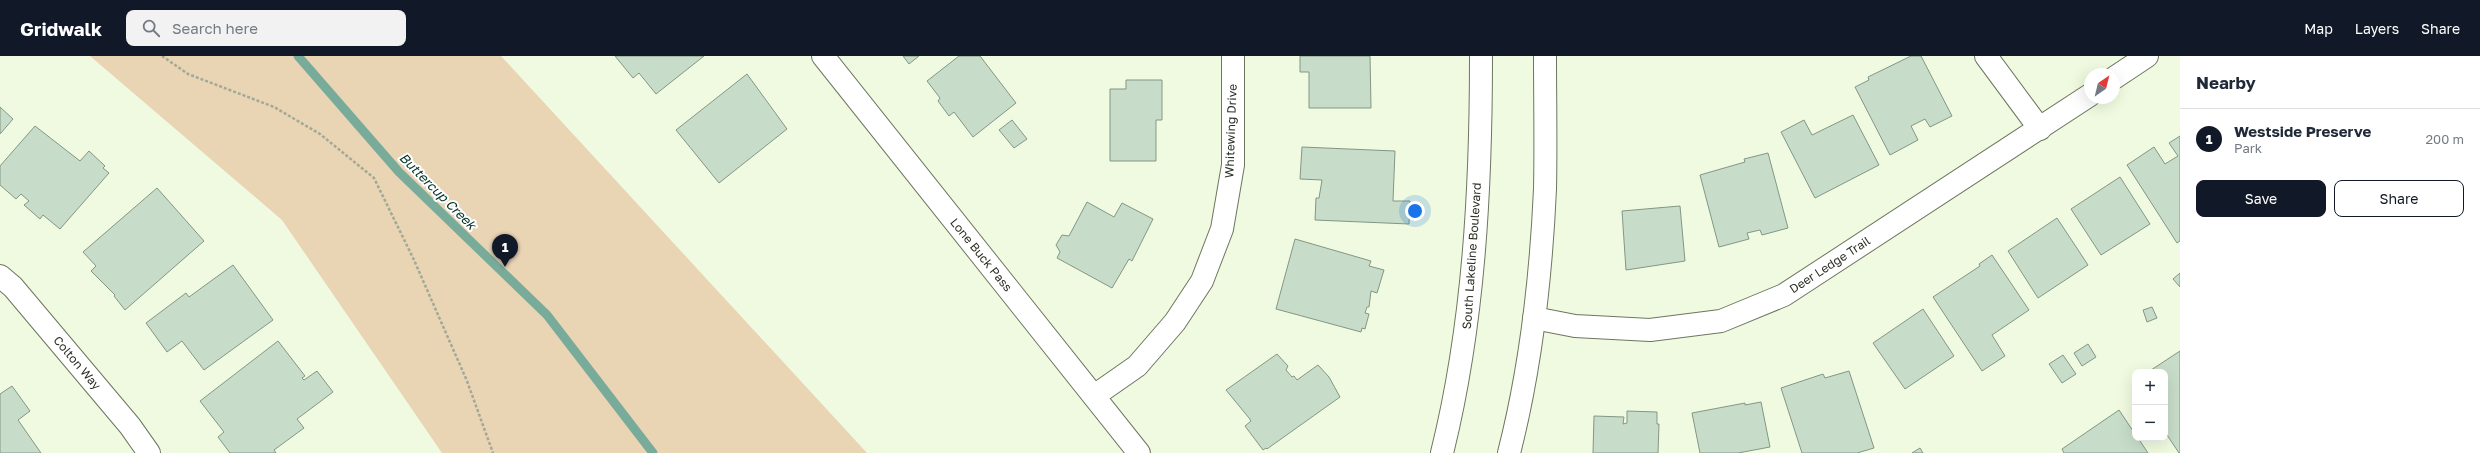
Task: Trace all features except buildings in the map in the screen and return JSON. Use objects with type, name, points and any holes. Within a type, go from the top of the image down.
[{"type":"street","name":"Lone Buck Pass","points":[[823,56],[1139,453]]},
{"type":"street","name":"Whitewing Drive","points":[[1094,396],[1137,366],[1175,322],[1202,281],[1222,229],[1233,165],[1233,56]]},
{"type":"street","name":"South Lakeline Boulevard","points":[[1442,453],[1456,396],[1470,303],[1481,127],[1481,56]]},
{"type":"street","points":[[1509,453],[1520,408],[1534,318],[1545,189],[1544,56]]},
{"type":"street","points":[[1986,56],[2040,129]]},
{"type":"street","points":[[2120,74],[2147,56]]},
{"type":"street","name":"Deer Ledge Trail","points":[[1534,318],[1575,326],[1650,330],[1721,320],[1784,295],[2084,99]]},
{"type":"street","name":"Colton Way","points":[[0,276],[18,293],[130,426],[149,453]]},
{"type":"path","points":[[162,56],[188,74],[274,107],[320,134],[374,178],[414,260],[467,381],[493,453]]},
{"type":"shaded area","points":[[90,56],[501,56],[867,453],[442,453],[282,220]]},
{"type":"waterway","name":"Buttercup Creek","points":[[298,56],[399,172],[547,315],[653,453]]},
{"type":"place","name":"Westside Preserve","points":[[505,267]]}]
